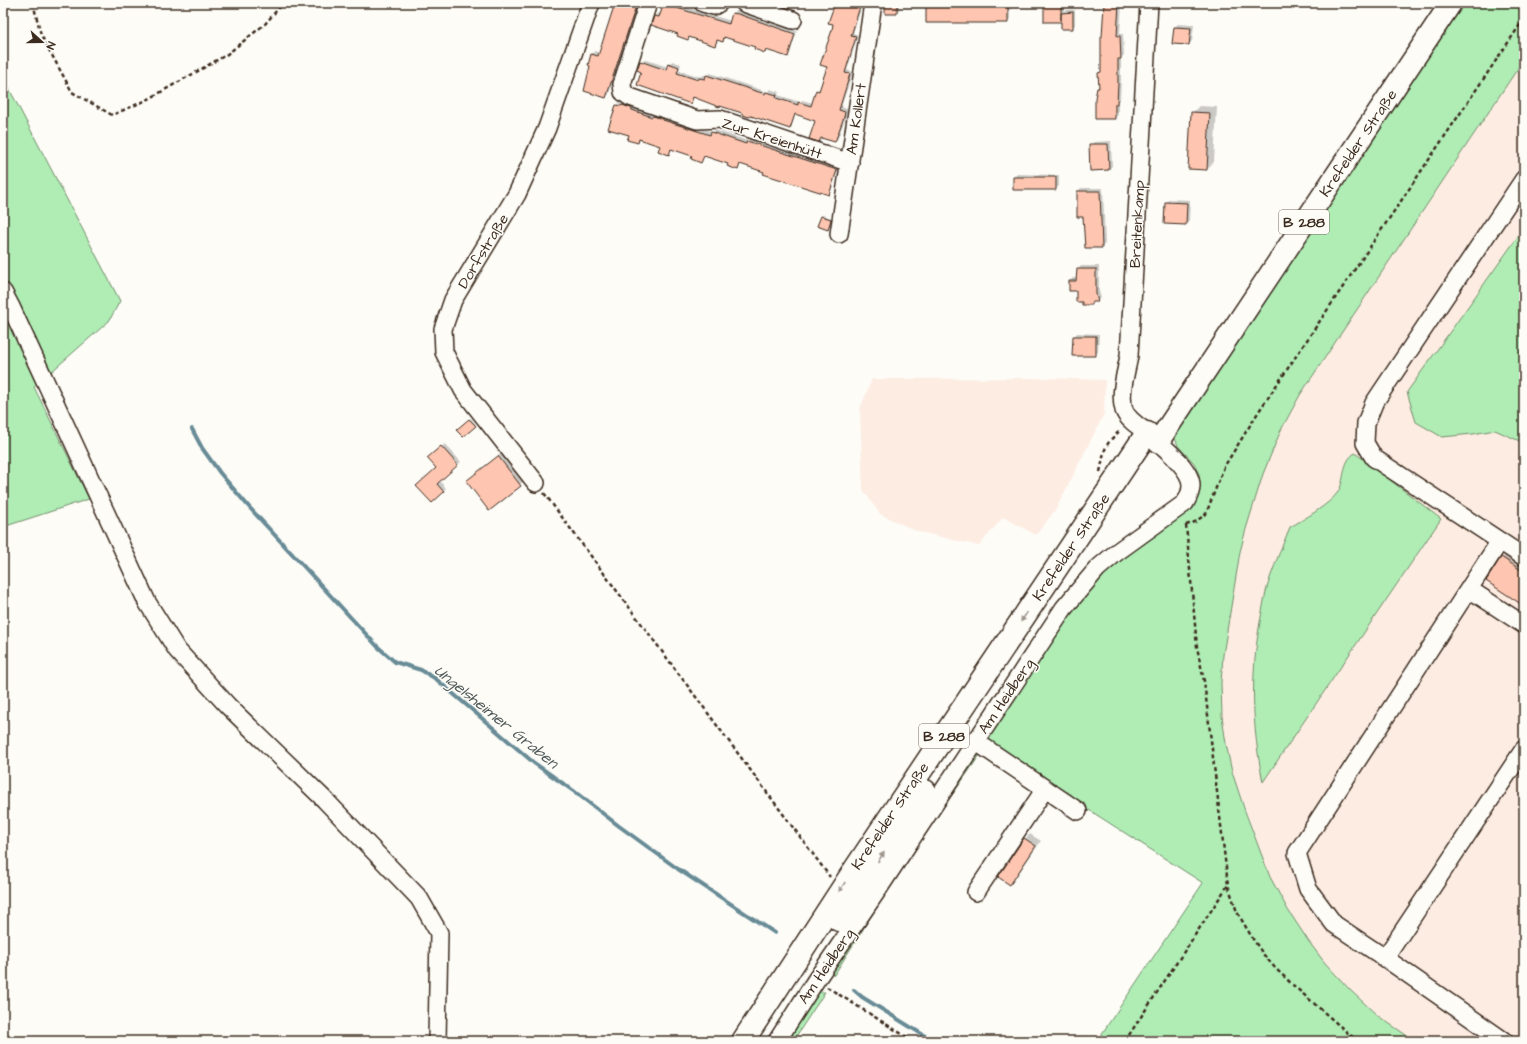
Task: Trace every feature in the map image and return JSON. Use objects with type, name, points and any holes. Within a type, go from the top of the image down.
[{"type":"highway","name":"Krefelder Straße","points":[[743,1041],[854,869],[1152,438]]},
{"type":"highway","name":"Krefelder Straße","points":[[759,1041],[1152,438]]},
{"type":"main road","name":"Krefelder Straße","points":[[1152,438],[1435,3]]},
{"type":"main road","name":"Krefelder Straße","points":[[1152,438],[1451,3]]},
{"type":"street","name":"Dorfstraße","points":[[536,483],[464,390],[444,352],[443,329],[453,300],[521,187],[547,128],[591,3]]},
{"type":"street","name":"Zur Kreienhütt","points":[[648,3],[622,84],[623,92],[630,97],[697,120],[720,119],[850,163]]},
{"type":"street","points":[[703,3],[714,6],[719,3]]},
{"type":"street","points":[[744,3],[793,20]]},
{"type":"street","name":"Am Kollert","points":[[839,234],[873,3]]},
{"type":"street","name":"Breitenkamp","points":[[1149,3],[1129,356],[1122,398],[1125,412],[1131,420],[1152,438]]},
{"type":"street","points":[[1524,179],[1374,402],[1366,423],[1365,443],[1374,458],[1524,557]]},
{"type":"street","points":[[3,292],[7,308],[146,602],[177,650],[228,706],[325,800],[419,898],[439,933],[437,1041]]},
{"type":"street","name":"Am Heidberg","points":[[777,1041],[1064,608],[1097,569],[1185,503],[1190,494],[1192,485],[1189,476],[1175,457],[1152,438]]},
{"type":"street","points":[[1500,541],[1297,853],[1308,888],[1334,924],[1504,1041]]},
{"type":"street","points":[[1469,589],[1524,625]]},
{"type":"street","points":[[975,741],[1078,811]]},
{"type":"street","points":[[1385,958],[1524,749]]},
{"type":"street","points":[[976,892],[1044,789]]},
{"type":"path","points":[[33,3],[41,35],[72,92],[112,114],[147,100],[226,55],[265,24],[283,3]]},
{"type":"path","points":[[1357,1041],[1294,986],[1263,954],[1237,912],[1228,885],[1204,681],[1197,647],[1186,525],[1195,522],[1206,514],[1224,467],[1259,411],[1524,19]]},
{"type":"path","points":[[536,483],[831,879]]},
{"type":"path","points":[[1125,1041],[1228,885]]},
{"type":"path","points":[[816,980],[913,1041]]},
{"type":"shaded area","points":[[1524,59],[1524,1041],[1415,1041],[1378,1016],[1350,990],[1325,963],[1288,910],[1270,877],[1232,772],[1226,744],[1222,716],[1221,683],[1223,655],[1233,589],[1246,529],[1263,474],[1281,430],[1300,395]]},
{"type":"shaded area","points":[[1045,378],[1105,380],[1104,414],[1056,509],[1036,535],[1003,517],[979,546],[916,531],[880,514],[863,490],[860,409],[872,379]]},
{"type":"green space","points":[[1462,3],[1524,3],[1524,59],[1300,395],[1281,430],[1263,474],[1240,552],[1223,655],[1221,683],[1222,716],[1232,772],[1270,877],[1288,910],[1325,963],[1350,990],[1378,1016],[1415,1041],[1097,1041],[1203,883],[1089,810],[1088,812],[982,741],[1089,585],[1126,553],[1190,509],[1198,496],[1200,484],[1199,474],[1194,463],[1178,446],[1175,438],[1176,427]]},
{"type":"green space","points":[[3,77],[120,301],[109,321],[34,387],[89,499],[3,527]]},
{"type":"green space","points":[[1524,228],[1524,443],[1495,430],[1442,437],[1416,422],[1407,392]]},
{"type":"green space","points":[[1355,453],[1441,519],[1263,782],[1256,742],[1254,682],[1260,622],[1270,578],[1290,527],[1316,511],[1334,497],[1342,482],[1348,461]]},
{"type":"green space","points":[[977,750],[982,752],[905,863],[834,975],[829,971]]},
{"type":"green space","points":[[817,992],[825,992],[793,1041],[783,1041]]},
{"type":"building","points":[[615,3],[637,3],[606,98],[584,91],[590,66],[588,65],[591,54],[598,56]]},
{"type":"building","points":[[835,3],[861,3],[851,36],[856,37],[845,73],[850,74],[839,110],[845,112],[835,142],[821,138],[819,142],[809,139],[815,121],[795,114],[790,129],[751,116],[749,117],[743,115],[742,113],[720,106],[719,107],[693,97],[691,104],[637,85],[641,72],[637,70],[640,61],[666,70],[668,63],[679,67],[677,73],[698,80],[699,78],[705,79],[706,75],[765,94],[766,92],[777,95],[776,98],[798,105],[798,102],[811,106],[816,90],[819,91],[827,67],[820,65],[832,30],[833,24],[828,23]]},
{"type":"building","points":[[885,3],[897,3],[897,14],[885,14]]},
{"type":"building","points":[[965,3],[1008,3],[1008,23],[926,23],[926,6],[965,5]]},
{"type":"building","points":[[1044,3],[1061,3],[1061,13],[1073,12],[1073,29],[1061,29],[1061,22],[1044,22]]},
{"type":"building","points":[[664,4],[729,24],[732,13],[738,14],[795,34],[788,57],[766,50],[765,53],[754,49],[755,47],[724,37],[723,42],[717,40],[715,46],[689,37],[688,40],[677,36],[678,34],[651,25],[654,16],[659,17]]},
{"type":"building","points":[[1104,4],[1119,4],[1117,36],[1120,36],[1121,59],[1118,59],[1117,104],[1115,104],[1115,119],[1095,119],[1095,98],[1097,88],[1099,88],[1098,73],[1101,72],[1101,37]]},
{"type":"building","points":[[1174,27],[1191,28],[1189,45],[1172,44]]},
{"type":"building","points":[[616,105],[622,105],[652,117],[663,119],[710,135],[711,132],[746,144],[747,141],[837,170],[829,195],[763,174],[764,172],[740,164],[738,170],[727,166],[728,164],[704,156],[701,163],[691,159],[692,156],[671,149],[669,155],[658,151],[660,146],[639,139],[638,143],[627,140],[629,135],[608,129]]},
{"type":"building","points":[[1191,112],[1210,113],[1207,170],[1188,169]]},
{"type":"building","points":[[1089,144],[1108,144],[1109,170],[1090,171]]},
{"type":"building","points":[[1013,177],[1056,177],[1056,190],[1013,190]]},
{"type":"building","points":[[1077,191],[1100,191],[1102,248],[1085,248],[1083,217],[1077,217]]},
{"type":"building","points":[[1165,202],[1187,203],[1186,225],[1164,224]]},
{"type":"building","points":[[821,216],[831,219],[828,230],[817,226]]},
{"type":"building","points":[[1077,269],[1096,269],[1096,294],[1098,302],[1092,302],[1092,305],[1082,305],[1082,302],[1076,302],[1076,291],[1069,291],[1069,281],[1076,281]]},
{"type":"building","points":[[1073,336],[1096,336],[1096,356],[1072,356]]},
{"type":"building","points":[[469,419],[476,426],[463,437],[456,430]]},
{"type":"building","points":[[441,446],[458,465],[437,484],[444,492],[432,503],[416,486],[436,468],[427,458]]},
{"type":"building","points":[[498,456],[521,486],[489,511],[466,481]]},
{"type":"building","points":[[1501,557],[1524,572],[1524,606],[1486,581]]},
{"type":"building","points":[[1024,838],[1036,846],[1010,885],[998,877]]},
{"type":"waterway","name":"Ungelsheimer Graben","points":[[192,429],[202,448],[220,473],[249,507],[377,646],[395,662],[421,670],[436,679],[534,763],[678,869],[775,933]]},
{"type":"waterway","name":"Ungelsheimer Graben","points":[[854,990],[862,997],[933,1041]]}]
